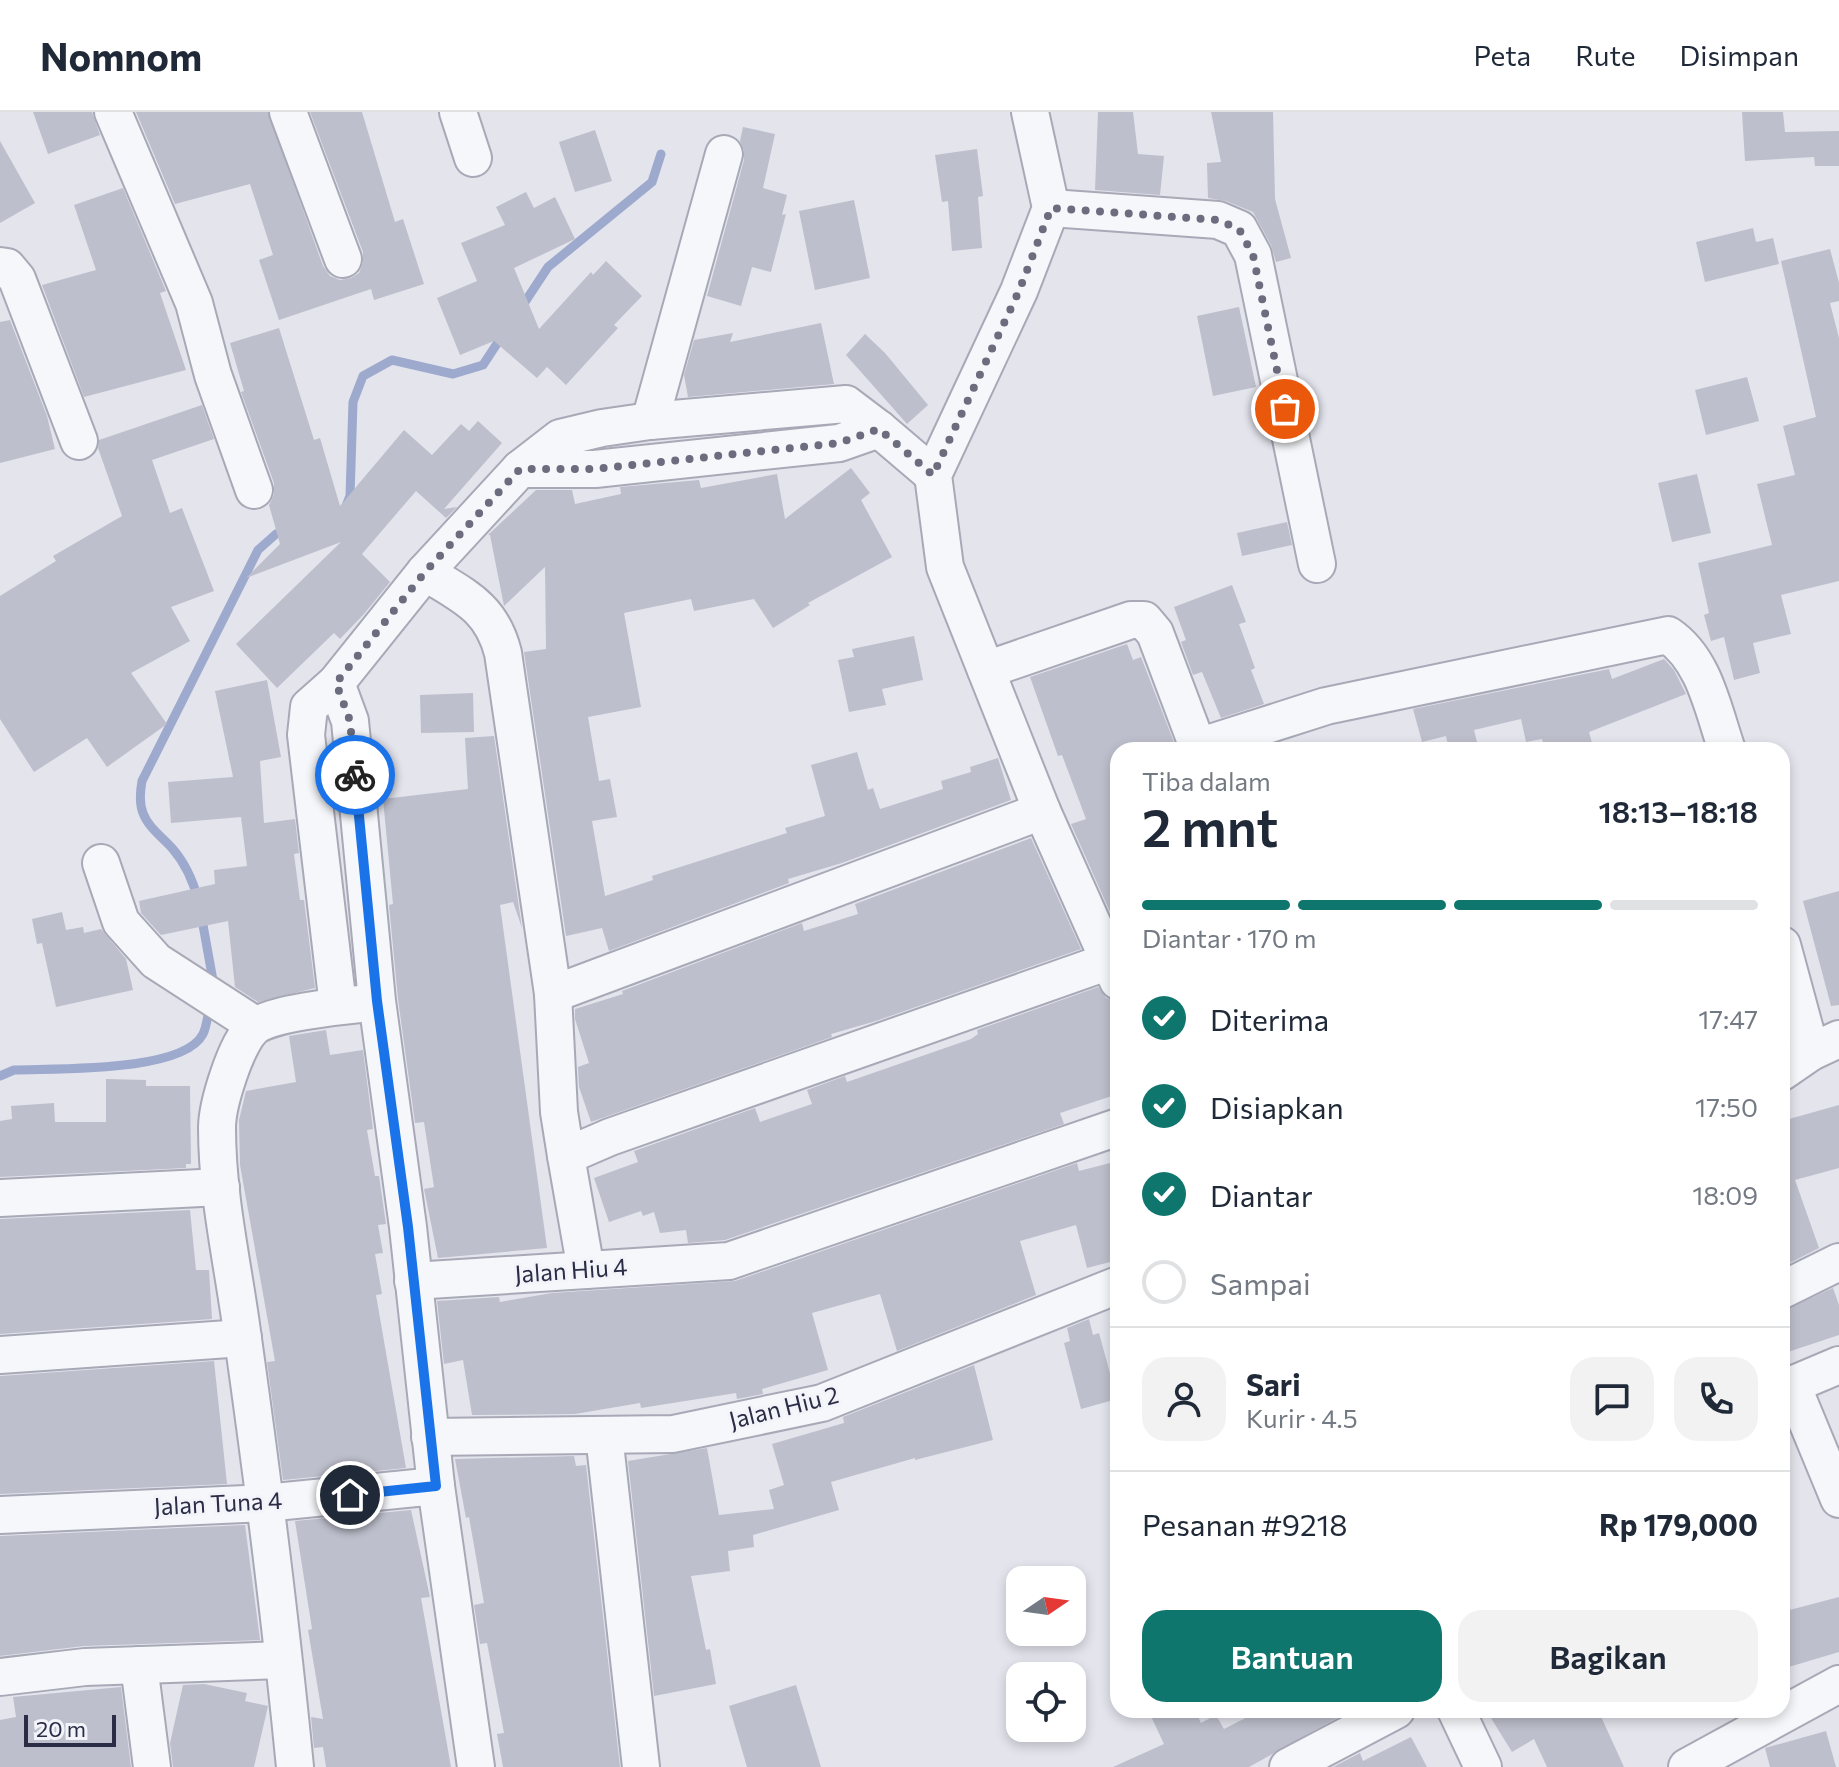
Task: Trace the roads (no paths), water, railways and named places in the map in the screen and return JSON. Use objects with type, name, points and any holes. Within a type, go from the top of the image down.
[{"type":"street","points":[[113,112],[194,303],[213,375],[254,490]]},
{"type":"street","points":[[288,112],[343,259]]},
{"type":"street","points":[[458,112],[473,158]]},
{"type":"street","points":[[1030,112],[1051,208],[1019,291],[933,475],[945,567],[1042,811],[1110,956]]},
{"type":"street","points":[[650,421],[724,154]]},
{"type":"street","points":[[1051,208],[1218,220],[1239,229],[1253,255],[1317,564]]},
{"type":"street","points":[[0,266],[7,267],[17,279],[79,441]]},
{"type":"street","points":[[338,1006],[306,735],[309,707],[336,683],[425,572],[520,469],[560,438],[602,428],[846,404],[933,475]]},
{"type":"street","points":[[520,469],[595,469],[839,443],[879,429]]},
{"type":"street","points":[[425,572],[474,603],[497,630],[503,653],[553,994],[559,1112],[586,1270]]},
{"type":"street","points":[[986,670],[1131,620],[1144,620],[1155,633],[1196,742]]},
{"type":"street","points":[[1216,742],[1326,706],[1668,635],[1681,644],[1695,664],[1724,742]]},
{"type":"street","points":[[336,683],[350,721],[377,1001],[436,1486],[476,1767]]},
{"type":"street","points":[[553,994],[1042,811]]},
{"type":"street","points":[[101,863],[121,922],[156,961],[245,1019],[377,1001]]},
{"type":"street","points":[[1790,964],[1825,1045],[1790,1067]]},
{"type":"street","points":[[566,1156],[610,1137],[1110,969]]},
{"type":"street","points":[[245,1019],[247,1036],[225,1084],[217,1125],[221,1187],[265,1503],[295,1767]]},
{"type":"street","name":"Jalan Hiu 4","points":[[413,1281],[729,1261],[1110,1130]]},
{"type":"street","points":[[0,1198],[221,1187]]},
{"type":"street","points":[[1790,1286],[1839,1262]]},
{"type":"street","name":"Jalan Hiu 2","points":[[430,1437],[673,1434],[822,1403],[1110,1288]]},
{"type":"street","points":[[0,1355],[243,1338]]},
{"type":"street","points":[[1790,1386],[1839,1365]]},
{"type":"street","points":[[1790,1393],[1839,1499]]},
{"type":"street","points":[[604,1435],[641,1767]]},
{"type":"street","name":"Jalan Tuna 4","points":[[0,1515],[265,1503],[436,1486]]},
{"type":"street","points":[[0,1677],[85,1667],[283,1660]]},
{"type":"street","points":[[139,1665],[152,1767]]},
{"type":"street","points":[[1790,1711],[1839,1684]]},
{"type":"street","points":[[1288,1767],[1381,1718]]},
{"type":"street","points":[[1460,1718],[1483,1767]]},
{"type":"street","points":[[1687,1767],[1777,1718]]},
{"type":"waterway","points":[[521,308],[548,267],[652,182],[661,154]]},
{"type":"waterway","points":[[346,506],[350,496],[353,402],[363,376],[392,360],[453,374],[483,365],[504,333]]},
{"type":"waterway","points":[[198,900],[181,860],[145,818],[140,801],[142,781],[258,550],[276,534],[289,528]]},
{"type":"waterway","points":[[201,914],[214,986]]},
{"type":"waterway","points":[[0,1076],[14,1070],[116,1066],[171,1056],[191,1047],[203,1034],[210,1004]]}]
